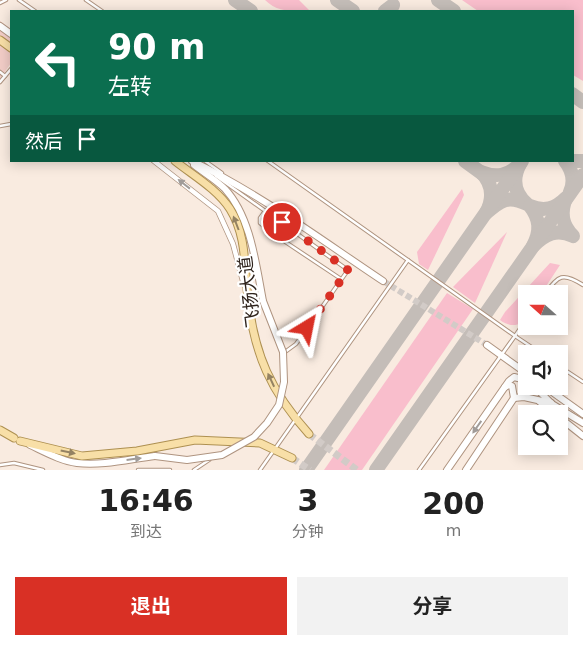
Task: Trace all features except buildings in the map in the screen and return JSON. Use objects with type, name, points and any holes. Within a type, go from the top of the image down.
[{"type":"main road","name":"飞扬大道","points":[[176,162],[216,193],[231,211],[245,249],[248,298],[257,350],[273,386],[290,412],[309,434]]},
{"type":"main road","points":[[0,430],[54,456],[75,463],[90,464],[155,456],[187,460],[222,455],[254,437],[267,423],[279,405],[284,382],[283,352],[264,301],[246,224],[225,190],[192,162]]},
{"type":"main road","points":[[204,164],[261,198],[383,281]]},
{"type":"main road","points":[[486,345],[518,367]]},
{"type":"main road","points":[[447,470],[505,387],[514,377],[518,378]]},
{"type":"main road","points":[[466,470],[514,398],[512,386],[505,387]]},
{"type":"main road","points":[[543,395],[552,404],[583,423]]},
{"type":"main road","points":[[557,395],[583,414]]},
{"type":"main road","points":[[514,398],[524,397],[552,404]]},
{"type":"main road","points":[[537,400],[543,405]]},
{"type":"main road","points":[[568,424],[583,436]]},
{"type":"main road","points":[[0,426],[17,439],[82,456],[137,451],[195,440],[260,443],[292,458]]},
{"type":"street","points":[[155,162],[218,211],[233,244],[248,298]]},
{"type":"lane","points":[[0,3],[6,0]]},
{"type":"lane","points":[[19,0],[34,10]]},
{"type":"lane","points":[[86,0],[101,10]]},
{"type":"lane","points":[[0,82],[10,70]]},
{"type":"lane","points":[[0,72],[5,76]]},
{"type":"lane","points":[[269,162],[528,345]]},
{"type":"lane","points":[[204,164],[265,212],[348,270],[293,347],[283,352]]},
{"type":"lane","points":[[265,212],[260,218],[260,223],[272,233],[341,278]]},
{"type":"lane","points":[[260,470],[408,260]]},
{"type":"lane","points":[[551,285],[560,277],[567,276],[583,285]]},
{"type":"lane","points":[[420,470],[518,332]]},
{"type":"lane","points":[[568,372],[583,382]]},
{"type":"lane","points":[[194,470],[204,462],[222,455]]},
{"type":"lane","points":[[0,465],[14,463],[43,470]]},
{"type":"lane","points":[[138,470],[170,470]]},
{"type":"shaded area","points":[[0,0],[583,0],[583,470],[0,470]]},
{"type":"shaded area","points":[[265,0],[299,0],[309,10],[286,10]]},
{"type":"shaded area","points":[[462,0],[583,0],[583,81],[574,76],[574,10],[477,10]]},
{"type":"shaded area","points":[[462,189],[464,195],[428,270],[419,264],[417,252]]},
{"type":"shaded area","points":[[507,232],[475,303],[453,287]]},
{"type":"shaded area","points":[[550,263],[560,265],[547,285],[530,285]]},
{"type":"shaded area","points":[[447,293],[473,309],[362,470],[324,470]]},
{"type":"shaded area","points":[[518,298],[518,324],[511,325],[500,320]]},
{"type":"taxiway","points":[[235,0],[250,10]]},
{"type":"taxiway","points":[[337,0],[352,10]]},
{"type":"taxiway","points":[[438,0],[453,10]]},
{"type":"taxiway","points":[[386,10],[393,5],[390,10]]},
{"type":"taxiway","points":[[574,95],[583,102]]},
{"type":"taxiway","points":[[574,161],[583,161]]},
{"type":"taxiway","points":[[466,162],[487,177]]},
{"type":"taxiway","points":[[306,470],[521,162]]},
{"type":"taxiway","points":[[566,162],[572,176],[570,192]]},
{"type":"taxiway","points":[[520,164],[515,180],[516,186],[519,195],[527,204],[510,199],[505,200],[486,213],[489,207],[491,191],[488,181],[481,172],[502,175],[520,164]]},
{"type":"taxiway","points":[[376,470],[583,175]]},
{"type":"taxiway","points":[[566,198],[563,218],[566,228],[573,236],[556,232],[542,238],[533,246],[538,225],[536,216],[530,206],[545,209],[558,205],[566,198]]},
{"type":"tunnel","points":[[383,281],[487,345]]},
{"type":"tunnel","points":[[309,434],[357,470]]},
{"type":"tunnel","points":[[292,458],[310,470]]},
{"type":"route","points":[[282,222],[348,270],[307,328]]}]
